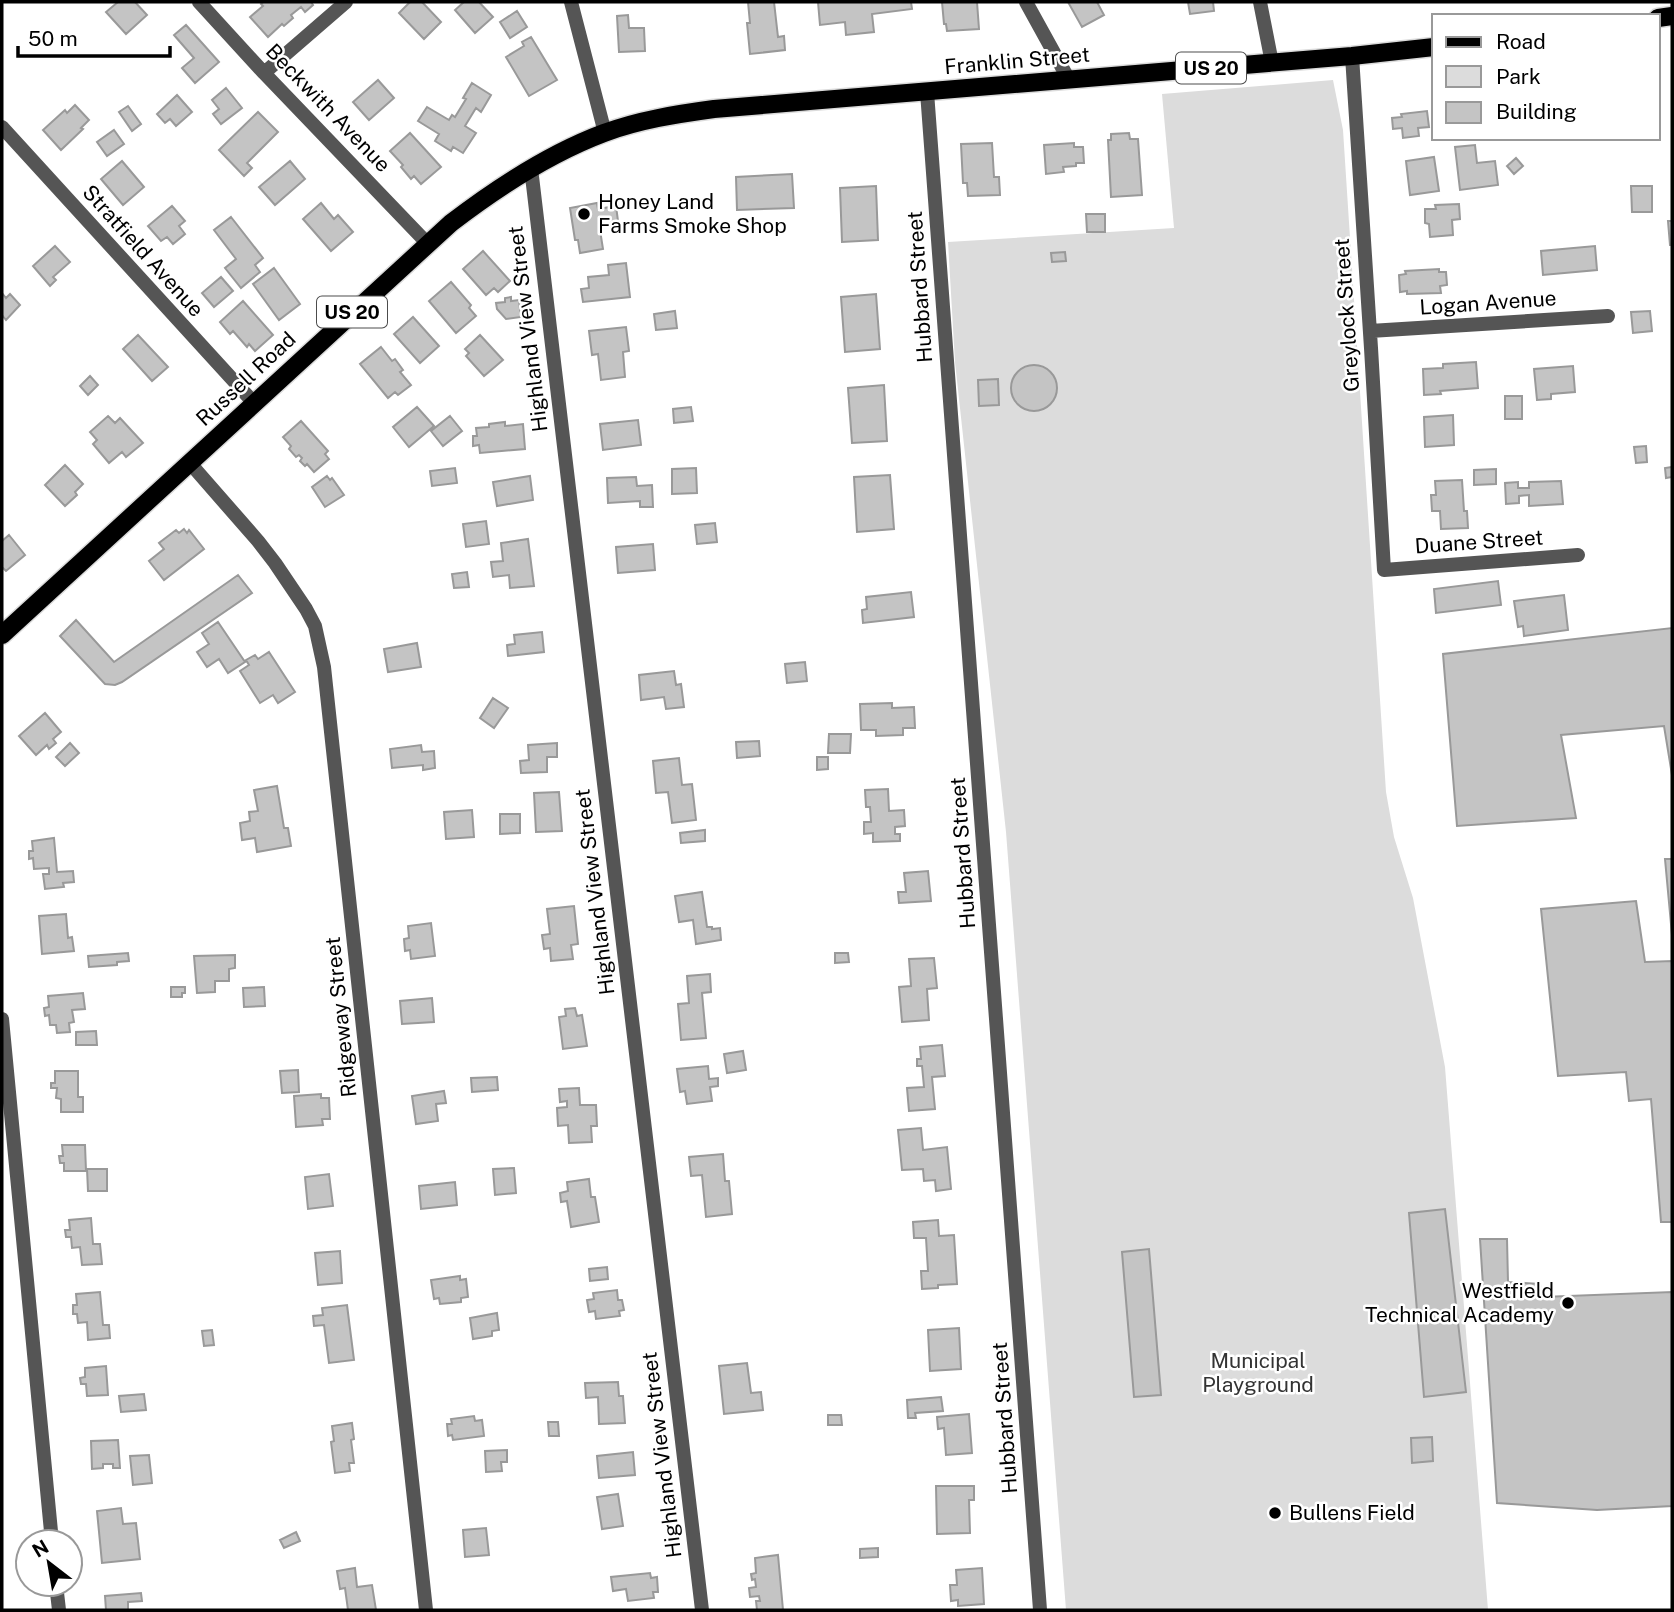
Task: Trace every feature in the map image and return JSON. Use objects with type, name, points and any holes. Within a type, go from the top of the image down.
[{"type":"main road","name":"Franklin Street","points":[[605,132],[688,113],[1432,47]]},
{"type":"main road","name":"Russell Road","points":[[2,635],[427,243],[477,203],[531,168],[605,132]]},
{"type":"street","name":"Beckwith Avenue","points":[[199,2],[427,243]]},
{"type":"street","points":[[264,73],[346,2]]},
{"type":"street","points":[[571,2],[605,132]]},
{"type":"street","points":[[1026,2],[1069,80]]},
{"type":"street","points":[[1260,2],[1272,63]]},
{"type":"street","name":"Greylock Street","points":[[1352,56],[1384,570]]},
{"type":"street","name":"Hubbard Street","points":[[927,92],[1040,1610]]},
{"type":"street","name":"Stratfield Avenue","points":[[2,127],[254,403]]},
{"type":"street","name":"Highland View Street","points":[[531,168],[702,1610]]},
{"type":"street","name":"Logan Avenue","points":[[1370,331],[1608,316]]},
{"type":"street","name":"Ridgeway Street","points":[[189,462],[258,541],[306,608],[315,626],[324,667],[426,1610]]},
{"type":"street","name":"Duane Street","points":[[1384,570],[1578,555]]},
{"type":"street","points":[[2,1019],[51,1528]]},
{"type":"green space","name":"Municipal Playground","points":[[1333,80],[1343,130],[1386,792],[1394,837],[1413,898],[1445,1067],[1488,1610],[1066,1610],[1006,832],[955,362],[948,242],[1174,228],[1162,94]]},
{"type":"building","points":[[118,2],[135,2],[147,15],[126,34],[106,12]]},
{"type":"building","points":[[263,2],[311,2],[313,5],[305,12],[301,7],[291,15],[293,18],[268,37],[250,17],[263,6]]},
{"type":"building","points":[[410,2],[422,2],[441,22],[424,39],[399,13]]},
{"type":"building","points":[[464,2],[479,2],[493,17],[475,33],[455,10]]},
{"type":"building","points":[[748,2],[774,2],[778,37],[784,36],[785,50],[750,54]]},
{"type":"building","points":[[818,2],[911,2],[912,9],[872,14],[874,32],[846,35],[845,22],[820,25]]},
{"type":"building","points":[[942,2],[977,2],[979,29],[947,31]]},
{"type":"building","points":[[1068,2],[1097,2],[1104,15],[1082,27]]},
{"type":"building","points":[[1188,2],[1213,2],[1214,11],[1190,14]]},
{"type":"building","points":[[517,11],[527,27],[510,38],[500,22]]},
{"type":"building","points":[[628,15],[629,28],[644,28],[645,51],[619,52],[617,16]]},
{"type":"building","points":[[186,25],[219,62],[195,83],[182,68],[194,58],[174,35]]},
{"type":"building","points":[[531,37],[557,80],[529,96],[506,57],[524,46],[522,42]]},
{"type":"building","points":[[378,80],[394,98],[369,120],[353,102]]},
{"type":"building","points":[[472,83],[491,95],[481,112],[476,108],[465,126],[476,133],[463,153],[453,147],[451,151],[435,141],[439,134],[418,121],[427,107],[449,120],[452,115],[455,117]]},
{"type":"building","points":[[226,88],[242,108],[221,124],[213,114],[219,109],[212,100]]},
{"type":"building","points":[[177,95],[192,112],[176,126],[170,119],[165,123],[157,114]]},
{"type":"building","points":[[75,105],[89,120],[61,150],[43,130],[65,110],[67,113]]},
{"type":"building","points":[[128,106],[141,124],[132,131],[119,112]]},
{"type":"building","points":[[1427,111],[1429,127],[1418,128],[1419,136],[1403,138],[1402,128],[1393,129],[1392,118],[1402,117],[1401,114]]},
{"type":"building","points":[[258,112],[278,132],[247,163],[252,168],[244,176],[219,150]]},
{"type":"building","points":[[114,130],[124,144],[107,156],[97,142]]},
{"type":"building","points":[[410,133],[441,167],[421,184],[414,176],[411,179],[390,151]]},
{"type":"building","points":[[1129,133],[1130,139],[1138,139],[1142,195],[1111,197],[1108,140],[1111,140],[1111,134]]},
{"type":"building","points":[[992,143],[994,177],[999,177],[1000,195],[968,196],[967,183],[963,183],[961,144]]},
{"type":"building","points":[[1074,143],[1074,147],[1083,147],[1084,163],[1063,167],[1064,172],[1046,174],[1044,145]]},
{"type":"building","points":[[1475,145],[1477,163],[1495,161],[1498,185],[1460,190],[1455,147]]},
{"type":"building","points":[[1434,157],[1439,191],[1410,195],[1406,161]]},
{"type":"building","points":[[1516,158],[1523,166],[1514,174],[1507,166]]},
{"type":"building","points":[[122,161],[144,187],[123,205],[101,179]]},
{"type":"building","points":[[290,161],[305,179],[275,205],[259,187]]},
{"type":"building","points":[[792,174],[794,208],[737,210],[736,177]]},
{"type":"building","points":[[876,186],[878,240],[842,242],[840,188]]},
{"type":"building","points":[[1631,186],[1652,186],[1652,212],[1632,212]]},
{"type":"building","points":[[321,203],[334,219],[338,215],[353,232],[331,251],[303,219]]},
{"type":"building","points":[[597,203],[598,209],[616,206],[618,221],[599,224],[603,249],[580,253],[570,208]]},
{"type":"building","points":[[1459,204],[1460,219],[1452,220],[1453,235],[1430,237],[1429,224],[1425,223],[1425,209],[1436,209],[1435,205]]},
{"type":"building","points":[[172,206],[185,221],[179,226],[185,234],[173,244],[167,237],[161,241],[148,226]]},
{"type":"building","points":[[1086,214],[1105,214],[1105,232],[1087,232]]},
{"type":"building","points":[[231,217],[263,258],[255,265],[260,272],[241,288],[225,268],[236,259],[214,230]]},
{"type":"building","points":[[1668,221],[1672,221],[1672,245],[1670,245]]},
{"type":"building","points":[[55,246],[70,262],[53,277],[56,280],[50,286],[33,266]]},
{"type":"building","points":[[1595,246],[1597,270],[1543,275],[1541,251]]},
{"type":"building","points":[[483,251],[510,281],[498,292],[494,288],[486,295],[463,269]]},
{"type":"building","points":[[1065,252],[1066,261],[1052,262],[1051,253]]},
{"type":"building","points":[[626,263],[630,297],[583,302],[581,289],[589,288],[588,277],[609,275],[608,265]]},
{"type":"building","points":[[274,268],[300,304],[279,320],[253,284]]},
{"type":"building","points":[[1439,269],[1439,272],[1446,272],[1447,285],[1440,286],[1441,293],[1400,292],[1399,275],[1406,274],[1405,271]]},
{"type":"building","points":[[221,277],[233,291],[214,307],[202,293]]},
{"type":"building","points":[[451,282],[471,305],[469,308],[476,316],[456,333],[429,301]]},
{"type":"building","points":[[2,293],[6,298],[10,294],[20,305],[6,320],[2,315]]},
{"type":"building","points":[[876,294],[880,349],[845,352],[841,297]]},
{"type":"building","points":[[511,297],[511,301],[519,300],[521,317],[506,319],[497,309],[496,303],[505,302],[505,298]]},
{"type":"building","points":[[243,301],[273,335],[255,351],[249,344],[247,347],[233,331],[230,334],[220,322]]},
{"type":"building","points":[[675,311],[677,328],[656,330],[654,314]]},
{"type":"building","points":[[1650,311],[1652,331],[1633,333],[1631,312]]},
{"type":"building","points":[[413,317],[439,346],[420,363],[394,334]]},
{"type":"building","points":[[626,327],[629,351],[623,352],[625,377],[601,380],[598,354],[592,355],[589,331]]},
{"type":"building","points":[[138,335],[168,367],[152,381],[123,349]]},
{"type":"building","points":[[480,335],[503,360],[484,376],[466,356],[469,353],[465,349]]},
{"type":"building","points":[[381,347],[392,361],[395,359],[403,370],[400,372],[411,385],[398,395],[395,392],[388,398],[360,364]]},
{"type":"building","points":[[1476,362],[1478,388],[1424,395],[1423,369],[1443,368],[1443,364]]},
{"type":"building","points":[[1034,365],[1050,372],[1057,388],[1050,404],[1034,411],[1018,404],[1011,388],[1018,372]]},
{"type":"building","points":[[1573,366],[1575,392],[1551,394],[1551,399],[1537,400],[1534,369]]},
{"type":"building","points":[[90,376],[98,385],[88,395],[80,386]]},
{"type":"building","points":[[998,379],[999,405],[979,406],[978,380]]},
{"type":"building","points":[[884,385],[887,441],[852,443],[848,388]]},
{"type":"building","points":[[1505,396],[1522,396],[1522,419],[1505,419]]},
{"type":"building","points":[[417,407],[434,426],[409,447],[393,427]]},
{"type":"building","points":[[691,407],[693,421],[674,423],[673,409]]},
{"type":"building","points":[[1453,415],[1454,445],[1425,447],[1424,417]]},
{"type":"building","points":[[108,416],[115,423],[120,418],[143,443],[126,457],[122,452],[109,463],[93,444],[97,440],[90,432]]},
{"type":"building","points":[[450,416],[462,431],[443,446],[431,431]]},
{"type":"building","points":[[638,420],[641,445],[603,450],[600,424]]},
{"type":"building","points":[[301,421],[328,451],[325,454],[329,459],[314,472],[300,461],[302,458],[299,455],[296,457],[283,437]]},
{"type":"building","points":[[505,422],[505,426],[523,424],[525,449],[480,453],[479,445],[473,446],[473,436],[477,436],[476,428]]},
{"type":"building","points":[[1646,446],[1647,462],[1636,463],[1634,447]]},
{"type":"building","points":[[65,465],[83,484],[75,492],[77,495],[65,506],[45,485]]},
{"type":"building","points":[[1672,467],[1672,477],[1666,478],[1665,468]]},
{"type":"building","points":[[455,468],[457,483],[432,486],[430,471]]},
{"type":"building","points":[[696,468],[697,493],[672,494],[672,469]]},
{"type":"building","points":[[1496,469],[1496,484],[1474,485],[1474,470]]},
{"type":"building","points":[[890,475],[894,529],[857,532],[854,477]]},
{"type":"building","points":[[327,476],[330,480],[332,478],[344,495],[325,507],[312,487]]},
{"type":"building","points":[[530,476],[533,500],[497,506],[493,482]]},
{"type":"building","points":[[636,477],[637,486],[652,485],[653,507],[640,507],[640,501],[608,503],[607,478]]},
{"type":"building","points":[[1462,480],[1468,528],[1441,529],[1440,511],[1432,511],[1431,495],[1436,495],[1435,481]]},
{"type":"building","points":[[1561,481],[1563,504],[1529,506],[1529,495],[1519,496],[1519,503],[1506,504],[1505,483],[1518,482],[1518,488],[1529,488],[1529,482]]},
{"type":"building","points":[[486,521],[489,544],[466,547],[463,524]]},
{"type":"building","points":[[715,523],[717,542],[697,544],[695,525]]},
{"type":"building","points":[[184,529],[187,533],[189,530],[204,549],[164,580],[149,561],[164,549],[159,543],[176,530],[179,533]]},
{"type":"building","points":[[9,535],[25,555],[6,571],[2,567],[2,541]]},
{"type":"building","points":[[528,539],[534,586],[510,588],[509,575],[493,577],[491,562],[503,561],[501,543]]},
{"type":"building","points":[[653,544],[655,570],[618,573],[616,547]]},
{"type":"building","points":[[467,572],[469,587],[454,588],[452,574]]},
{"type":"building","points":[[238,575],[252,593],[115,685],[105,684],[60,636],[76,620],[114,662]]},
{"type":"building","points":[[1498,581],[1501,605],[1436,613],[1434,589]]},
{"type":"building","points":[[911,592],[914,617],[863,623],[862,610],[867,609],[866,597]]},
{"type":"building","points":[[1564,595],[1568,630],[1524,636],[1523,626],[1518,627],[1514,601]]},
{"type":"building","points":[[218,622],[245,662],[228,673],[219,659],[207,667],[197,652],[209,644],[202,633]]},
{"type":"building","points":[[1672,628],[1672,775],[1664,726],[1561,735],[1576,818],[1457,826],[1443,654]]},
{"type":"building","points":[[542,632],[544,652],[508,656],[507,645],[515,644],[514,635]]},
{"type":"building","points":[[417,643],[421,667],[388,672],[384,649]]},
{"type":"building","points":[[269,652],[295,692],[278,703],[273,695],[260,703],[240,671],[249,665],[246,660],[255,655],[258,659]]},
{"type":"building","points":[[805,662],[807,681],[787,683],[785,664]]},
{"type":"building","points":[[674,671],[676,685],[681,684],[684,707],[666,709],[664,697],[641,700],[639,675]]},
{"type":"building","points":[[493,698],[508,708],[494,728],[480,718]]},
{"type":"building","points":[[892,703],[892,708],[914,707],[915,728],[903,728],[903,735],[876,736],[876,730],[861,730],[860,704]]},
{"type":"building","points":[[45,713],[61,732],[53,739],[56,743],[49,749],[47,745],[36,755],[19,736]]},
{"type":"building","points":[[829,734],[851,734],[850,753],[828,753]]},
{"type":"building","points":[[759,741],[760,756],[737,758],[736,742]]},
{"type":"building","points":[[70,743],[79,753],[65,766],[56,757]]},
{"type":"building","points":[[557,743],[557,757],[547,757],[547,772],[521,773],[520,761],[529,760],[528,745]]},
{"type":"building","points":[[421,745],[422,752],[434,751],[435,768],[423,770],[423,765],[392,768],[390,749]]},
{"type":"building","points":[[817,757],[828,757],[828,769],[817,770]]},
{"type":"building","points":[[679,758],[682,785],[692,784],[696,820],[672,823],[668,792],[656,793],[653,761]]},
{"type":"building","points":[[277,786],[284,828],[288,828],[291,846],[257,852],[255,838],[242,840],[240,823],[250,821],[249,812],[258,811],[254,790]]},
{"type":"building","points":[[888,789],[889,811],[904,810],[905,826],[895,827],[895,834],[900,834],[900,841],[873,842],[873,833],[864,834],[864,822],[871,822],[870,807],[866,807],[865,790]]},
{"type":"building","points":[[559,792],[562,831],[536,832],[534,793]]},
{"type":"building","points":[[472,810],[474,837],[446,839],[444,812]]},
{"type":"building","points":[[500,814],[520,814],[520,833],[500,834]]},
{"type":"building","points":[[705,830],[705,841],[681,843],[680,833]]},
{"type":"building","points":[[54,838],[57,872],[73,871],[74,882],[63,883],[64,887],[45,889],[43,874],[49,874],[49,868],[34,869],[33,858],[29,859],[29,851],[33,851],[32,841]]},
{"type":"building","points":[[1665,859],[1672,859],[1672,935]]},
{"type":"building","points":[[928,871],[931,901],[899,903],[898,892],[906,892],[904,873]]},
{"type":"building","points":[[702,892],[707,927],[720,928],[721,940],[696,944],[693,920],[679,922],[675,896]]},
{"type":"building","points":[[1636,901],[1645,962],[1672,961],[1672,1222],[1661,1222],[1651,1099],[1629,1101],[1626,1072],[1558,1076],[1541,909]]},
{"type":"building","points":[[574,906],[578,944],[571,945],[573,959],[551,961],[550,948],[544,949],[542,935],[550,934],[547,909]]},
{"type":"building","points":[[66,914],[68,938],[72,937],[74,951],[42,954],[39,916]]},
{"type":"building","points":[[431,923],[435,956],[411,959],[410,950],[405,951],[404,939],[409,938],[408,926]]},
{"type":"building","points":[[128,953],[129,961],[117,962],[117,965],[89,967],[88,956]]},
{"type":"building","points":[[835,953],[848,953],[849,962],[835,963]]},
{"type":"building","points":[[235,955],[235,968],[229,969],[229,981],[215,981],[215,992],[197,993],[194,956]]},
{"type":"building","points":[[934,958],[937,988],[927,989],[929,1020],[902,1022],[899,987],[911,986],[909,959]]},
{"type":"building","points":[[710,974],[711,992],[702,993],[706,1038],[681,1040],[678,1004],[689,1003],[687,976]]},
{"type":"building","points":[[171,987],[185,987],[185,993],[182,993],[182,997],[171,997]]},
{"type":"building","points":[[264,987],[265,1006],[244,1007],[243,988]]},
{"type":"building","points":[[83,993],[85,1009],[72,1010],[74,1022],[69,1023],[70,1032],[57,1033],[56,1025],[50,1025],[49,1015],[45,1016],[44,1008],[49,1007],[48,996]]},
{"type":"building","points":[[432,998],[434,1022],[402,1024],[400,1001]]},
{"type":"building","points":[[575,1008],[577,1016],[582,1015],[587,1046],[563,1049],[559,1017],[566,1016],[565,1009]]},
{"type":"building","points":[[96,1031],[97,1045],[76,1045],[76,1032]]},
{"type":"building","points":[[942,1045],[945,1076],[932,1077],[935,1109],[909,1111],[907,1088],[924,1087],[922,1066],[917,1066],[917,1059],[921,1059],[920,1047]]},
{"type":"building","points":[[743,1051],[746,1070],[727,1073],[724,1054]]},
{"type":"building","points":[[708,1066],[709,1079],[718,1078],[718,1086],[710,1087],[712,1101],[687,1104],[685,1091],[680,1092],[677,1069]]},
{"type":"building","points":[[298,1070],[299,1092],[282,1093],[280,1071]]},
{"type":"building","points":[[55,1071],[78,1071],[78,1097],[83,1097],[83,1112],[61,1112],[61,1099],[56,1098],[57,1088],[51,1088],[51,1083],[55,1083]]},
{"type":"building","points":[[497,1077],[498,1090],[472,1092],[471,1078]]},
{"type":"building","points":[[579,1088],[580,1105],[596,1105],[597,1126],[591,1126],[592,1142],[569,1143],[568,1125],[558,1126],[557,1108],[567,1107],[567,1101],[560,1102],[559,1089]]},
{"type":"building","points":[[444,1091],[446,1103],[436,1104],[438,1121],[416,1124],[412,1096]]},
{"type":"building","points":[[321,1094],[321,1098],[329,1098],[330,1119],[322,1119],[323,1125],[296,1127],[294,1096]]},
{"type":"building","points":[[921,1128],[923,1150],[947,1147],[951,1189],[936,1191],[935,1180],[924,1181],[923,1169],[902,1170],[898,1130]]},
{"type":"building","points":[[62,1145],[85,1145],[86,1171],[64,1171],[64,1163],[60,1163],[59,1156],[63,1156]]},
{"type":"building","points":[[723,1154],[732,1214],[706,1217],[702,1175],[691,1176],[689,1157]]},
{"type":"building","points":[[514,1168],[516,1193],[495,1195],[493,1169]]},
{"type":"building","points":[[87,1169],[107,1169],[107,1191],[88,1191]]},
{"type":"building","points":[[329,1174],[333,1206],[308,1209],[305,1177]]},
{"type":"building","points":[[589,1179],[591,1197],[595,1197],[599,1222],[571,1227],[567,1201],[561,1202],[560,1193],[568,1191],[567,1182]]},
{"type":"building","points":[[455,1182],[457,1205],[421,1209],[419,1186]]},
{"type":"building","points":[[1445,1209],[1466,1392],[1424,1397],[1409,1213]]},
{"type":"building","points":[[91,1218],[93,1244],[100,1244],[102,1264],[82,1265],[80,1247],[72,1248],[71,1237],[66,1237],[65,1230],[70,1230],[69,1220]]},
{"type":"building","points":[[938,1220],[939,1236],[954,1235],[957,1284],[922,1289],[921,1271],[928,1271],[926,1238],[914,1238],[913,1222]]},
{"type":"building","points":[[1480,1239],[1507,1239],[1508,1282],[1540,1284],[1542,1297],[1672,1292],[1672,1506],[1597,1510],[1497,1503]]},
{"type":"building","points":[[1149,1249],[1161,1395],[1134,1397],[1122,1252]]},
{"type":"building","points":[[340,1251],[342,1283],[318,1285],[315,1253]]},
{"type":"building","points":[[607,1267],[608,1279],[590,1281],[589,1269]]},
{"type":"building","points":[[460,1276],[460,1280],[466,1279],[468,1297],[461,1298],[461,1302],[440,1304],[439,1298],[434,1299],[431,1280]]},
{"type":"building","points":[[617,1290],[618,1300],[622,1300],[624,1310],[619,1311],[620,1316],[596,1319],[595,1311],[589,1312],[587,1300],[594,1299],[593,1293]]},
{"type":"building","points":[[100,1292],[103,1325],[109,1325],[110,1338],[88,1340],[87,1322],[78,1323],[77,1314],[73,1314],[73,1305],[77,1305],[76,1294]]},
{"type":"building","points":[[347,1305],[354,1360],[329,1363],[324,1325],[314,1326],[313,1316],[323,1315],[322,1308]]},
{"type":"building","points":[[497,1313],[499,1330],[492,1331],[492,1336],[473,1339],[470,1318]]},
{"type":"building","points":[[959,1328],[961,1369],[930,1371],[928,1330]]},
{"type":"building","points":[[212,1330],[214,1345],[204,1346],[202,1331]]},
{"type":"building","points":[[747,1363],[751,1393],[761,1392],[763,1410],[724,1414],[719,1366]]},
{"type":"building","points":[[106,1366],[108,1395],[87,1396],[86,1384],[81,1384],[80,1378],[85,1377],[85,1368]]},
{"type":"building","points":[[618,1382],[619,1396],[623,1396],[625,1423],[599,1424],[598,1397],[586,1398],[585,1383]]},
{"type":"building","points":[[144,1394],[146,1410],[121,1412],[119,1396]]},
{"type":"building","points":[[941,1397],[943,1411],[915,1413],[916,1418],[908,1418],[907,1400]]},
{"type":"building","points":[[969,1414],[972,1453],[946,1455],[944,1428],[938,1429],[937,1417]]},
{"type":"building","points":[[828,1415],[841,1415],[842,1425],[828,1425]]},
{"type":"building","points":[[474,1416],[475,1421],[482,1420],[484,1436],[453,1440],[452,1435],[448,1436],[447,1424],[452,1424],[451,1419]]},
{"type":"building","points":[[548,1422],[558,1422],[559,1436],[549,1436]]},
{"type":"building","points":[[352,1423],[354,1463],[349,1463],[350,1471],[335,1473],[332,1426]]},
{"type":"building","points":[[1432,1437],[1433,1461],[1412,1463],[1411,1438]]},
{"type":"building","points":[[118,1440],[120,1468],[113,1468],[113,1464],[103,1464],[103,1468],[92,1469],[91,1441]]},
{"type":"building","points":[[507,1450],[507,1462],[501,1462],[502,1471],[486,1472],[485,1451]]},
{"type":"building","points":[[633,1452],[635,1475],[599,1478],[597,1456]]},
{"type":"building","points":[[149,1455],[152,1483],[133,1485],[130,1456]]},
{"type":"building","points":[[936,1486],[974,1486],[974,1500],[969,1500],[970,1533],[937,1534]]},
{"type":"building","points":[[618,1494],[623,1526],[602,1529],[597,1497]]},
{"type":"building","points":[[121,1508],[123,1524],[136,1523],[140,1559],[102,1563],[97,1511]]},
{"type":"building","points":[[486,1528],[489,1555],[465,1557],[463,1530]]},
{"type":"building","points":[[296,1532],[300,1541],[284,1548],[280,1540]]},
{"type":"building","points":[[878,1548],[878,1557],[860,1558],[860,1549]]},
{"type":"building","points":[[778,1555],[783,1610],[757,1610],[756,1601],[760,1601],[759,1596],[750,1597],[749,1588],[756,1587],[751,1574],[756,1573],[755,1558]]},
{"type":"building","points":[[355,1568],[357,1587],[372,1585],[376,1610],[348,1610],[345,1588],[340,1589],[337,1571]]},
{"type":"building","points":[[982,1568],[984,1604],[958,1606],[958,1600],[951,1601],[950,1585],[957,1585],[956,1570]]},
{"type":"building","points":[[650,1573],[651,1578],[657,1577],[658,1592],[653,1592],[654,1598],[628,1601],[626,1589],[613,1591],[611,1577]]},
{"type":"building","points":[[141,1593],[142,1601],[128,1602],[128,1610],[106,1610],[105,1596]]},
{"type":"place","name":"Honey Land Farms Smoke Shop","points":[[584,214]]},
{"type":"place","name":"Westfield Technical Academy","points":[[1568,1303]]},
{"type":"place","name":"Bullens Field","points":[[1275,1513]]}]
